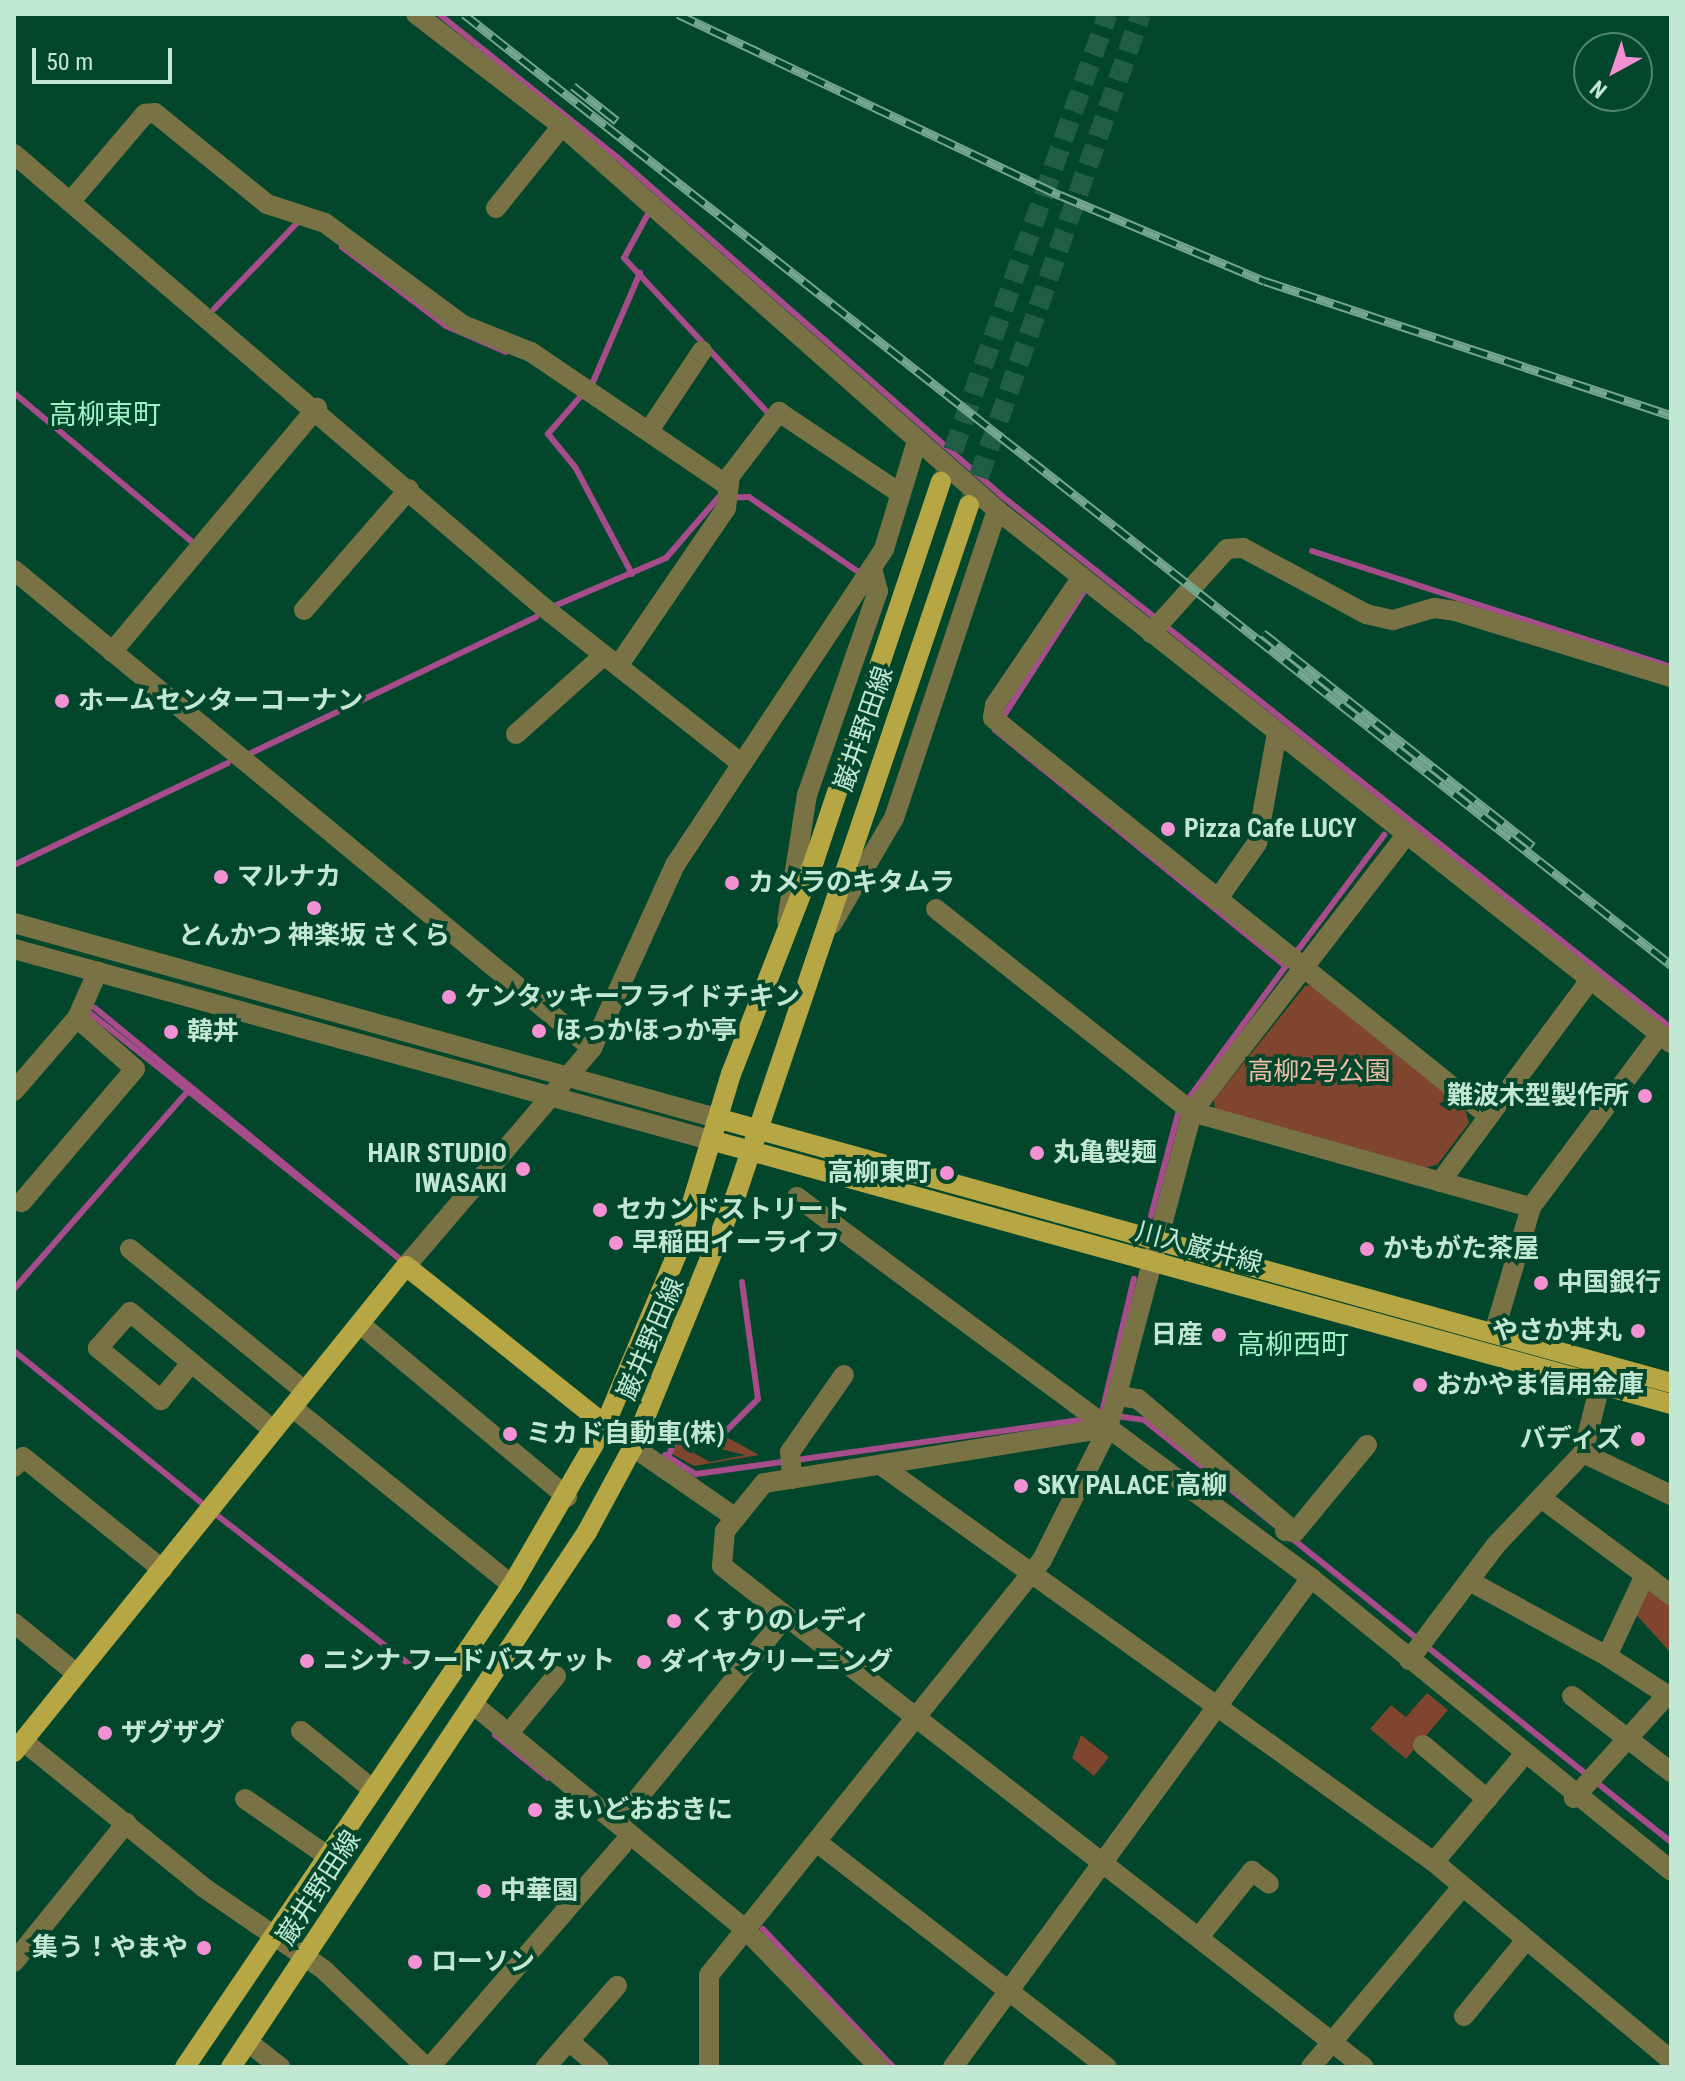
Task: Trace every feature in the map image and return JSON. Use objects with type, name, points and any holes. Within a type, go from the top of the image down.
[{"type":"main road","name":"巌井野田線","points":[[185,2067],[371,1788],[512,1585],[567,1497],[605,1425],[676,1256],[720,1119],[941,482]]},
{"type":"main road","name":"巌井野田線","points":[[231,2067],[587,1532],[633,1447],[699,1296],[969,505]]},
{"type":"main road","name":"川入巌井線","points":[[720,1119],[1154,1252],[1671,1404]]},
{"type":"main road","name":"川入巌井線","points":[[714,1141],[1154,1252],[1494,1333],[1671,1383]]},
{"type":"main road","name":"巌井野田線","points":[[406,1266],[605,1425]]},
{"type":"main road","points":[[19,1746],[406,1266]]},
{"type":"street","points":[[416,14],[562,126],[997,510],[1082,577],[1158,626],[1277,733],[1665,1039],[1531,1207],[1494,1333]]},
{"type":"street","points":[[70,202],[145,114],[155,113],[267,204],[314,216],[463,325],[531,352],[588,387],[650,429],[725,490]]},
{"type":"street","points":[[496,208],[562,126]]},
{"type":"street","points":[[14,154],[611,660],[742,764]]},
{"type":"street","points":[[650,429],[702,351]]},
{"type":"street","points":[[112,652],[317,408]]},
{"type":"street","points":[[516,734],[611,660],[779,412],[901,494]]},
{"type":"street","points":[[406,1266],[592,1048],[668,879],[872,568],[901,494],[917,441]]},
{"type":"street","points":[[304,610],[409,489]]},
{"type":"street","points":[[825,934],[894,818],[997,510]]},
{"type":"street","points":[[1158,626],[1227,549],[1243,548],[1366,614],[1393,620],[1434,608],[1455,611],[1671,677]]},
{"type":"street","points":[[786,929],[807,795],[878,591],[872,568]]},
{"type":"street","points":[[14,570],[592,1048]]},
{"type":"street","points":[[1082,577],[995,705],[993,718],[1485,1113]]},
{"type":"street","points":[[1217,900],[1257,843],[1277,733]]},
{"type":"street","points":[[709,2067],[709,1975],[1034,1573],[1110,1415],[1192,1112],[1407,834]]},
{"type":"street","points":[[936,909],[1192,1112],[1531,1207]]},
{"type":"street","points":[[14,923],[89,941],[271,998],[720,1119]]},
{"type":"street","points":[[89,941],[85,953],[146,971],[189,995]]},
{"type":"street","points":[[14,949],[714,1141]]},
{"type":"street","points":[[14,1091],[77,1018],[98,971]]},
{"type":"street","points":[[1440,1182],[1485,1113],[1590,980]]},
{"type":"street","points":[[265,1019],[271,998]]},
{"type":"street","points":[[22,1202],[135,1069],[77,1018]]},
{"type":"street","points":[[797,1197],[1083,1410],[1110,1415],[1203,1473],[1280,1537],[1311,1578],[1416,1652],[1523,1756],[1583,1788],[1668,1858]]},
{"type":"street","points":[[130,1249],[512,1585]]},
{"type":"street","points":[[191,1363],[161,1400],[98,1348],[130,1312],[273,1430]]},
{"type":"street","points":[[360,1324],[567,1497]]},
{"type":"street","points":[[844,1375],[791,1466],[764,1483],[725,1531],[722,1566],[1364,2067]]},
{"type":"street","points":[[1416,1652],[1473,1583],[1496,1545],[1583,1453],[1600,1385]]},
{"type":"street","points":[[791,1466],[882,1466],[1110,1415],[1138,1399],[1203,1473],[1280,1537]]},
{"type":"street","points":[[1280,1537],[1295,1532],[1367,1445]]},
{"type":"street","points":[[633,1447],[736,1518]]},
{"type":"street","points":[[1583,1453],[1671,1495]]},
{"type":"street","points":[[14,1467],[23,1457],[162,1569]]},
{"type":"street","points":[[882,1466],[1434,1862],[1671,2060]]},
{"type":"street","points":[[1541,1498],[1671,1595]]},
{"type":"street","points":[[1607,1656],[1645,1575]]},
{"type":"street","points":[[953,2067],[1311,1578]]},
{"type":"street","points":[[1473,1583],[1607,1656],[1667,1695],[1583,1788]]},
{"type":"street","points":[[621,1819],[786,1616]]},
{"type":"street","points":[[14,1623],[77,1674]]},
{"type":"street","points":[[509,1733],[556,1676]]},
{"type":"street","points":[[1572,1696],[1671,1772]]},
{"type":"street","points":[[474,1705],[621,1819],[746,1930],[879,2067]]},
{"type":"street","points":[[301,1731],[371,1788]]},
{"type":"street","points":[[1423,1745],[1487,1799]]},
{"type":"street","points":[[19,1746],[304,1956],[428,2067],[622,1845]]},
{"type":"street","points":[[1434,1862],[1523,1756]]},
{"type":"street","points":[[245,1799],[326,1855]]},
{"type":"street","points":[[14,1962],[126,1823]]},
{"type":"street","points":[[818,1843],[1107,2067]]},
{"type":"street","points":[[1199,1937],[1252,1871],[1269,1884]]},
{"type":"street","points":[[1311,2067],[1462,1887]]},
{"type":"street","points":[[1464,2016],[1526,1940]]},
{"type":"street","points":[[546,2067],[617,1986]]},
{"type":"street","points":[[569,2041],[599,2067]]},
{"type":"street","points":[[248,2042],[280,2067]]},
{"type":"green space","name":"高柳2号公園","points":[[1313,985],[1464,1105],[1469,1123],[1437,1165],[1420,1169],[1215,1109],[1214,1100],[1305,986]]},
{"type":"green space","points":[[680,1434],[723,1435],[759,1455],[694,1466],[672,1454]],"holes":[[[685,1448],[716,1448],[745,1455],[710,1462]]]},
{"type":"green space","points":[[1645,1588],[1671,1601],[1669,1651],[1632,1610]]},
{"type":"green space","points":[[1427,1693],[1448,1710],[1406,1759],[1370,1729],[1391,1705],[1406,1717]]},
{"type":"green space","points":[[1081,1735],[1109,1757],[1094,1776],[1072,1758]]},
{"type":"waterway","points":[[439,14],[617,157],[1002,496],[1671,1028]]},
{"type":"waterway","points":[[648,214],[624,258],[769,414]]},
{"type":"waterway","points":[[214,309],[299,221]]},
{"type":"waterway","points":[[342,247],[446,326],[506,352]]},
{"type":"waterway","points":[[632,574],[575,467],[548,434],[593,382],[640,273]]},
{"type":"waterway","points":[[14,393],[191,541]]},
{"type":"waterway","points":[[552,607],[666,558],[718,498],[749,497],[857,571]]},
{"type":"waterway","points":[[1312,551],[1671,667]]},
{"type":"waterway","points":[[1005,714],[1083,593]]},
{"type":"waterway","points":[[251,753],[536,617]]},
{"type":"waterway","points":[[995,730],[1285,966]]},
{"type":"waterway","points":[[14,865],[228,763]]},
{"type":"waterway","points":[[1298,950],[1384,835]]},
{"type":"waterway","points":[[1189,1098],[1286,966]]},
{"type":"waterway","points":[[95,1008],[400,1259]]},
{"type":"waterway","points":[[91,1014],[400,1259]]},
{"type":"waterway","points":[[14,1289],[187,1092]]},
{"type":"waterway","points":[[1151,1216],[1178,1114]]},
{"type":"waterway","points":[[1101,1417],[1134,1279]]},
{"type":"waterway","points":[[668,1457],[679,1431],[723,1434],[758,1399],[742,1282]]},
{"type":"waterway","points":[[14,1351],[203,1504]]},
{"type":"waterway","points":[[1116,1416],[1144,1420],[1671,1842]]},
{"type":"waterway","points":[[665,1455],[696,1474],[1085,1419]]},
{"type":"waterway","points":[[218,1516],[413,1667]]},
{"type":"waterway","points":[[495,1735],[548,1778]]},
{"type":"waterway","points":[[763,1929],[893,2067]]},
{"type":"tunnel","points":[[943,479],[1108,14]]},
{"type":"tunnel","points":[[969,505],[1141,14]]},
{"type":"railway","points":[[464,14],[1671,965]]},
{"type":"railway","points":[[678,14],[1060,195],[1265,281],[1671,415]]},
{"type":"railway","points":[[573,86],[617,121]]},
{"type":"railway","points":[[1263,633],[1533,846]]},
{"type":"place","name":"ホームセンターコーナン","points":[[62,701]]},
{"type":"place","name":"Pizza Cafe LUCY","points":[[1168,829]]},
{"type":"place","name":"マルナカ","points":[[221,877]]},
{"type":"place","name":"カメラのキタムラ","points":[[732,883]]},
{"type":"place","name":"とんかつ 神楽坂 さくら","points":[[314,908]]},
{"type":"place","name":"ケンタッキーフライドチキン","points":[[449,997]]},
{"type":"place","name":"ほっかほっか亭","points":[[539,1031]]},
{"type":"place","name":"韓丼","points":[[171,1032]]},
{"type":"place","name":"難波木型製作所","points":[[1645,1096]]},
{"type":"place","name":"丸亀製麺","points":[[1037,1153]]},
{"type":"place","name":"HAIR STUDIO IWASAKI","points":[[523,1169]]},
{"type":"place","name":"高柳東町","points":[[947,1173]]},
{"type":"place","name":"セカンドストリート","points":[[600,1210]]},
{"type":"place","name":"早稲田イーライフ","points":[[616,1243]]},
{"type":"place","name":"かもがた茶屋","points":[[1367,1249]]},
{"type":"place","name":"中国銀行","points":[[1541,1283]]},
{"type":"place","name":"やさか丼丸","points":[[1638,1331]]},
{"type":"place","name":"日産","points":[[1219,1335]]},
{"type":"place","name":"おかやま信用金庫","points":[[1420,1385]]},
{"type":"place","name":"ミカド自動車(株)","points":[[510,1434]]},
{"type":"place","name":"バディズ","points":[[1638,1439]]},
{"type":"place","name":"SKY PALACE 高柳","points":[[1021,1486]]},
{"type":"place","name":"くすりのレディ","points":[[674,1621]]},
{"type":"place","name":"ニシナ フードバスケット","points":[[307,1661]]},
{"type":"place","name":"ダイヤクリーニング","points":[[644,1662]]},
{"type":"place","name":"ザグザグ","points":[[105,1733]]},
{"type":"place","name":"まいどおおきに","points":[[535,1810]]},
{"type":"place","name":"中華園","points":[[484,1891]]},
{"type":"place","name":"集う！やまや","points":[[204,1948]]},
{"type":"place","name":"ローソン","points":[[415,1962]]},
{"type":"district","name":"高柳東町","points":[[105,415]]},
{"type":"district","name":"高柳西町","points":[[1293,1345]]}]
